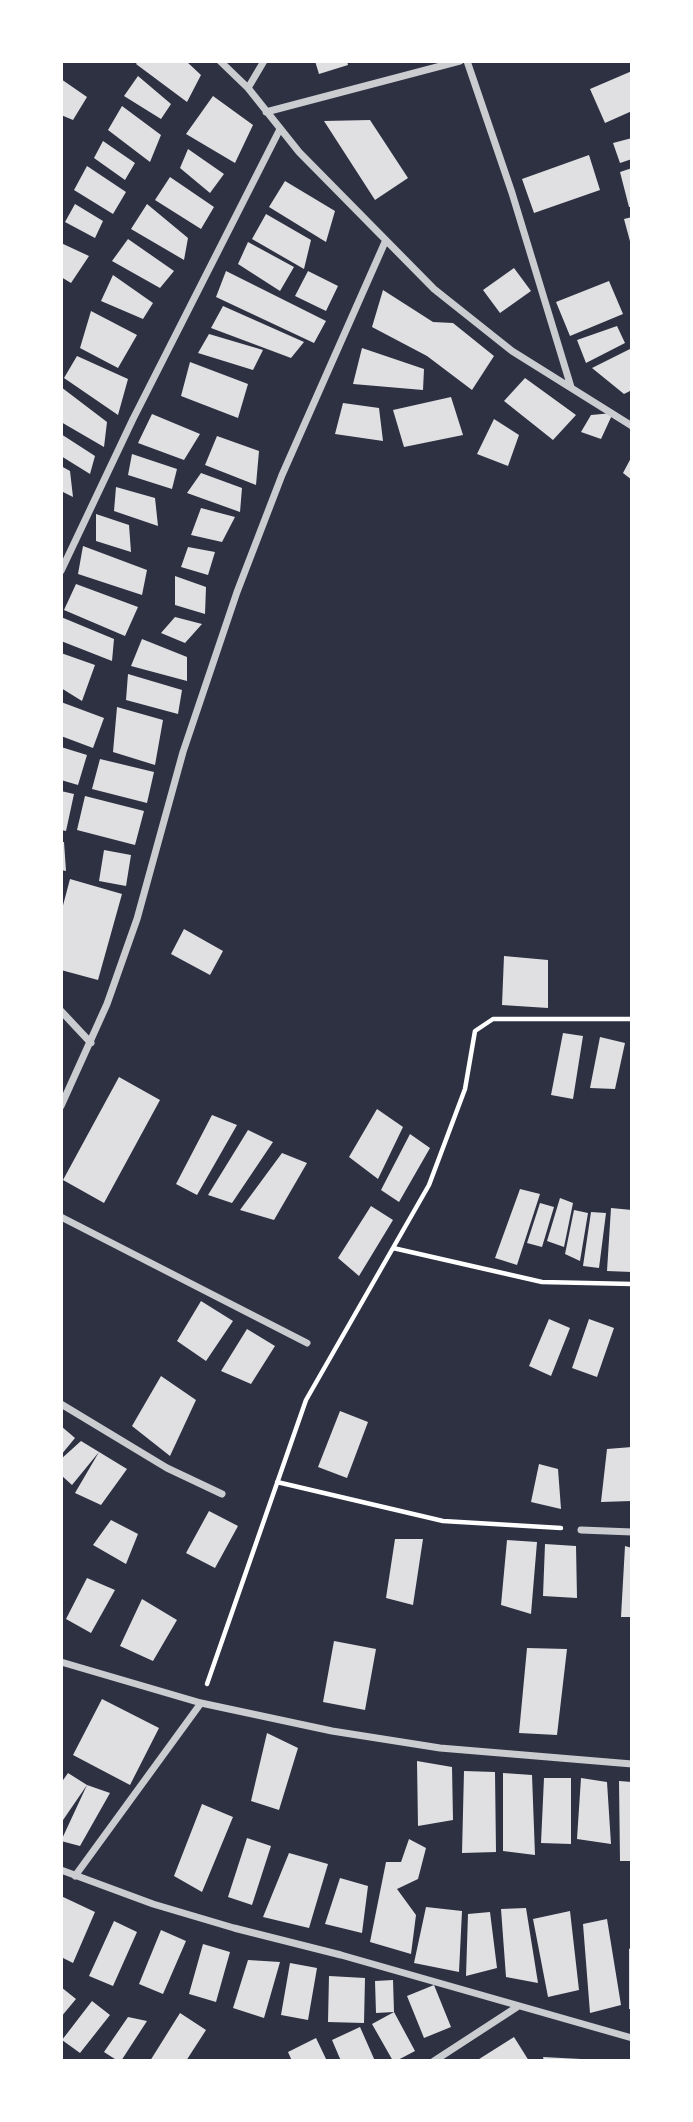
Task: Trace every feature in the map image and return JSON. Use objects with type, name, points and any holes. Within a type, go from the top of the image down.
[{"type":"street","points":[[220,61],[248,88],[281,129],[385,242],[435,289],[512,351],[632,426]]},
{"type":"street","points":[[248,88],[264,61]]},
{"type":"street","points":[[266,112],[460,61]]},
{"type":"street","points":[[467,61],[512,193],[571,387]]},
{"type":"street","points":[[61,571],[133,419],[281,129]]},
{"type":"street","points":[[61,1106],[91,1043],[137,919],[183,752],[257,540],[287,462],[385,242]]},
{"type":"street","points":[[61,1011],[91,1043]]},
{"type":"street","points":[[61,1217],[307,1343]]},
{"type":"street","points":[[61,1404],[167,1468],[222,1494]]},
{"type":"street","points":[[581,1530],[632,1532]]},
{"type":"street","points":[[61,1662],[201,1703],[332,1731],[440,1748],[632,1764]]},
{"type":"street","points":[[75,1876],[201,1703]]},
{"type":"street","points":[[61,1870],[211,1921],[632,2038]]},
{"type":"street","points":[[434,2061],[517,2007]]},
{"type":"path","points":[[201,1703],[306,1400],[429,1185],[465,1088],[475,1031],[493,1019],[632,1019]]},
{"type":"path","points":[[393,1248],[542,1282],[632,1284]]},
{"type":"path","points":[[276,1482],[443,1521],[581,1530]]},
{"type":"building","points":[[138,61],[186,61],[201,75],[187,102],[136,64]]},
{"type":"building","points":[[315,61],[347,61],[348,65],[319,74]]},
{"type":"building","points":[[632,71],[632,111],[605,123],[590,89]]},
{"type":"building","points":[[138,76],[171,104],[161,119],[124,96]]},
{"type":"building","points":[[61,79],[87,97],[73,120],[61,115]]},
{"type":"building","points":[[213,96],[253,125],[235,163],[186,134]]},
{"type":"building","points":[[122,106],[161,135],[150,162],[108,130]]},
{"type":"building","points":[[370,120],[408,178],[375,200],[324,121]]},
{"type":"building","points":[[632,138],[632,159],[620,163],[613,143]]},
{"type":"building","points":[[103,141],[135,163],[125,180],[94,158]]},
{"type":"building","points":[[188,149],[224,174],[210,193],[180,168]]},
{"type":"building","points":[[589,155],[600,190],[534,213],[522,179]]},
{"type":"building","points":[[87,166],[126,192],[113,214],[74,190]]},
{"type":"building","points":[[632,168],[632,207],[629,207],[620,172]]},
{"type":"building","points":[[170,177],[214,207],[201,229],[155,200]]},
{"type":"building","points":[[285,181],[335,211],[326,242],[269,207]]},
{"type":"building","points":[[75,204],[103,221],[95,238],[65,222]]},
{"type":"building","points":[[147,204],[188,238],[184,260],[131,229]]},
{"type":"building","points":[[266,214],[311,240],[304,269],[252,239]]},
{"type":"building","points":[[632,217],[632,245],[631,245],[624,219]]},
{"type":"building","points":[[128,239],[174,271],[160,288],[112,261]]},
{"type":"building","points":[[248,242],[294,267],[280,291],[238,264]]},
{"type":"building","points":[[61,243],[89,256],[71,283],[61,277]]},
{"type":"building","points":[[514,268],[531,291],[500,313],[483,290]]},
{"type":"building","points":[[226,271],[326,321],[314,343],[216,297]]},
{"type":"building","points":[[308,271],[338,286],[326,311],[295,296]]},
{"type":"building","points":[[113,275],[153,303],[143,319],[101,301]]},
{"type":"building","points":[[609,281],[623,314],[570,336],[556,302]]},
{"type":"building","points":[[383,290],[433,322],[453,323],[494,356],[472,390],[427,356],[372,327]]},
{"type":"building","points":[[223,306],[304,342],[291,358],[211,328]]},
{"type":"building","points":[[91,311],[137,335],[118,368],[80,348]]},
{"type":"building","points":[[617,326],[625,343],[586,363],[577,340]]},
{"type":"building","points":[[209,334],[263,350],[253,370],[198,353]]},
{"type":"building","points":[[362,348],[424,369],[423,390],[353,384]]},
{"type":"building","points":[[632,348],[632,390],[624,394],[592,368]]},
{"type":"building","points":[[77,356],[128,379],[118,415],[64,378]]},
{"type":"building","points":[[190,362],[248,384],[238,418],[181,396]]},
{"type":"building","points":[[525,378],[576,415],[553,440],[504,401]]},
{"type":"building","points":[[61,387],[107,422],[104,447],[61,422]]},
{"type":"building","points":[[451,397],[463,435],[404,447],[393,410]]},
{"type":"building","points":[[343,403],[379,408],[383,441],[335,434]]},
{"type":"building","points":[[613,413],[601,439],[581,432],[591,415]]},
{"type":"building","points":[[152,414],[200,434],[184,460],[138,443]]},
{"type":"building","points":[[494,419],[519,435],[508,466],[477,454]]},
{"type":"building","points":[[61,434],[95,456],[90,474],[61,456]]},
{"type":"building","points":[[217,436],[259,451],[256,485],[205,465]]},
{"type":"building","points":[[132,454],[177,469],[172,489],[128,475]]},
{"type":"building","points":[[632,456],[632,480],[623,473]]},
{"type":"building","points":[[61,466],[70,471],[73,497],[61,491]]},
{"type":"building","points":[[201,473],[242,488],[240,512],[187,493]]},
{"type":"building","points":[[116,487],[155,498],[158,526],[114,511]]},
{"type":"building","points":[[201,508],[235,517],[222,542],[191,535]]},
{"type":"building","points":[[96,514],[129,525],[131,552],[96,541]]},
{"type":"building","points":[[83,546],[147,570],[142,595],[78,574]]},
{"type":"building","points":[[188,547],[215,552],[208,575],[181,567]]},
{"type":"building","points":[[175,576],[206,587],[205,614],[175,605]]},
{"type":"building","points":[[76,584],[138,607],[125,636],[64,610]]},
{"type":"building","points":[[61,617],[114,639],[112,661],[61,641]]},
{"type":"building","points":[[175,617],[202,624],[185,643],[161,633]]},
{"type":"building","points":[[142,639],[187,657],[187,681],[131,666]]},
{"type":"building","points":[[61,653],[95,665],[82,701],[61,688]]},
{"type":"building","points":[[128,674],[182,690],[178,714],[126,700]]},
{"type":"building","points":[[61,702],[104,718],[93,748],[61,736]]},
{"type":"building","points":[[117,707],[163,720],[155,765],[113,752]]},
{"type":"building","points":[[61,747],[87,755],[78,785],[61,780]]},
{"type":"building","points":[[100,759],[154,772],[147,803],[92,789]]},
{"type":"building","points":[[61,791],[74,794],[66,831],[61,830]]},
{"type":"building","points":[[85,796],[144,811],[135,845],[77,830]]},
{"type":"building","points":[[61,842],[64,842],[66,871],[61,870]]},
{"type":"building","points":[[104,850],[131,855],[126,886],[99,881]]},
{"type":"building","points":[[70,879],[122,894],[98,980],[61,970],[61,913]]},
{"type":"building","points":[[184,929],[223,951],[210,975],[171,954]]},
{"type":"building","points":[[504,956],[548,960],[548,1008],[502,1005]]},
{"type":"building","points":[[563,1033],[583,1036],[573,1099],[551,1095]]},
{"type":"building","points":[[600,1037],[625,1043],[615,1089],[590,1088]]},
{"type":"building","points":[[119,1077],[160,1100],[104,1203],[63,1180]]},
{"type":"building","points":[[377,1109],[403,1127],[378,1179],[349,1157]]},
{"type":"building","points":[[212,1115],[237,1125],[197,1195],[176,1184]]},
{"type":"building","points":[[248,1130],[273,1142],[232,1203],[208,1195]]},
{"type":"building","points":[[410,1134],[430,1148],[399,1202],[381,1190]]},
{"type":"building","points":[[282,1153],[307,1163],[274,1220],[240,1210]]},
{"type":"building","points":[[520,1189],[540,1194],[517,1265],[495,1258]]},
{"type":"building","points":[[560,1198],[573,1203],[564,1247],[547,1241]]},
{"type":"building","points":[[540,1203],[554,1207],[542,1247],[527,1243]]},
{"type":"building","points":[[371,1206],[393,1220],[359,1276],[338,1258]]},
{"type":"building","points":[[611,1208],[632,1210],[632,1272],[607,1271]]},
{"type":"building","points":[[574,1210],[588,1213],[580,1261],[565,1254]]},
{"type":"building","points":[[591,1212],[606,1213],[599,1268],[583,1266]]},
{"type":"building","points":[[201,1301],[233,1321],[206,1361],[177,1341]]},
{"type":"building","points":[[549,1319],[570,1328],[551,1376],[529,1366]]},
{"type":"building","points":[[589,1319],[614,1328],[597,1377],[572,1368]]},
{"type":"building","points":[[247,1329],[275,1346],[251,1384],[221,1371]]},
{"type":"building","points":[[161,1376],[196,1400],[170,1456],[132,1426]]},
{"type":"building","points":[[340,1411],[368,1422],[347,1478],[318,1467]]},
{"type":"building","points":[[61,1426],[75,1438],[61,1455]]},
{"type":"building","points":[[81,1441],[127,1469],[101,1505],[75,1493],[99,1452],[72,1485],[61,1475],[61,1459]]},
{"type":"building","points":[[632,1447],[631,1501],[601,1502],[607,1449]]},
{"type":"building","points":[[539,1464],[558,1469],[561,1509],[531,1502]]},
{"type":"building","points":[[209,1511],[238,1526],[215,1568],[186,1553]]},
{"type":"building","points":[[111,1520],[138,1534],[126,1564],[93,1545]]},
{"type":"building","points":[[395,1539],[423,1539],[413,1605],[386,1598]]},
{"type":"building","points":[[507,1540],[537,1542],[531,1614],[501,1605]]},
{"type":"building","points":[[545,1544],[576,1546],[577,1598],[543,1596]]},
{"type":"building","points":[[625,1546],[632,1548],[632,1617],[621,1617]]},
{"type":"building","points":[[87,1578],[115,1590],[91,1633],[66,1619]]},
{"type":"building","points":[[142,1599],[177,1620],[153,1661],[120,1646]]},
{"type":"building","points":[[334,1641],[376,1649],[365,1710],[323,1702]]},
{"type":"building","points":[[527,1648],[567,1649],[557,1735],[519,1733]]},
{"type":"building","points":[[102,1699],[159,1728],[130,1785],[73,1755]]},
{"type":"building","points":[[267,1733],[298,1748],[279,1810],[251,1801]]},
{"type":"building","points":[[417,1761],[452,1767],[453,1820],[418,1826]]},
{"type":"building","points":[[464,1771],[495,1772],[496,1852],[462,1853]]},
{"type":"building","points":[[68,1773],[87,1785],[61,1823],[61,1783]]},
{"type":"building","points":[[503,1773],[532,1775],[535,1855],[503,1851]]},
{"type":"building","points":[[544,1778],[571,1778],[571,1844],[541,1843]]},
{"type":"building","points":[[581,1778],[607,1782],[611,1844],[577,1839]]},
{"type":"building","points":[[619,1781],[632,1782],[632,1861],[620,1861]]},
{"type":"building","points":[[87,1785],[110,1793],[80,1846],[61,1841]]},
{"type":"building","points":[[202,1804],[233,1817],[202,1892],[174,1876]]},
{"type":"building","points":[[247,1838],[271,1846],[252,1905],[228,1897]]},
{"type":"building","points":[[409,1839],[426,1848],[418,1879],[397,1889],[416,1915],[411,1954],[370,1942],[386,1862],[401,1862]]},
{"type":"building","points":[[289,1853],[328,1864],[309,1928],[263,1917]]},
{"type":"building","points":[[340,1878],[368,1886],[362,1933],[325,1924]]},
{"type":"building","points":[[61,1896],[95,1912],[73,1963],[61,1957]]},
{"type":"building","points":[[426,1907],[462,1911],[459,1972],[414,1963]]},
{"type":"building","points":[[526,1908],[538,1983],[506,1977],[501,1909]]},
{"type":"building","points":[[570,1911],[579,1990],[548,1997],[533,1919]]},
{"type":"building","points":[[490,1912],[497,1968],[466,1976],[468,1914]]},
{"type":"building","points":[[607,1919],[621,2005],[590,2013],[583,1924]]},
{"type":"building","points":[[114,1921],[137,1932],[113,1986],[89,1976]]},
{"type":"building","points":[[161,1930],[186,1941],[163,1994],[139,1984]]},
{"type":"building","points":[[203,1944],[230,1952],[216,2002],[189,1994]]},
{"type":"building","points":[[632,1947],[632,2009],[629,2009],[629,1949]]},
{"type":"building","points":[[248,1960],[280,1962],[264,2018],[233,2008]]},
{"type":"building","points":[[290,1963],[317,1968],[308,2020],[281,2015]]},
{"type":"building","points":[[329,1976],[365,1978],[364,2023],[328,2022]]},
{"type":"building","points":[[393,1980],[394,2012],[376,2013],[375,1981]]},
{"type":"building","points":[[434,1985],[451,2027],[424,2038],[407,1996]]},
{"type":"building","points":[[61,1987],[76,1999],[61,2017]]},
{"type":"building","points":[[92,2001],[110,2015],[80,2053],[62,2040]]},
{"type":"building","points":[[394,2012],[415,2051],[396,2061],[393,2061],[372,2024]]},
{"type":"building","points":[[180,2013],[206,2030],[186,2061],[150,2061]]},
{"type":"building","points":[[128,2017],[147,2021],[121,2061],[118,2061],[104,2052]]},
{"type":"building","points":[[360,2027],[375,2061],[341,2061],[332,2040]]},
{"type":"building","points":[[514,2037],[529,2061],[476,2061]]},
{"type":"building","points":[[316,2038],[327,2061],[292,2061],[288,2052]]},
{"type":"building","points":[[543,2057],[581,2059],[581,2061],[544,2061]]}]
